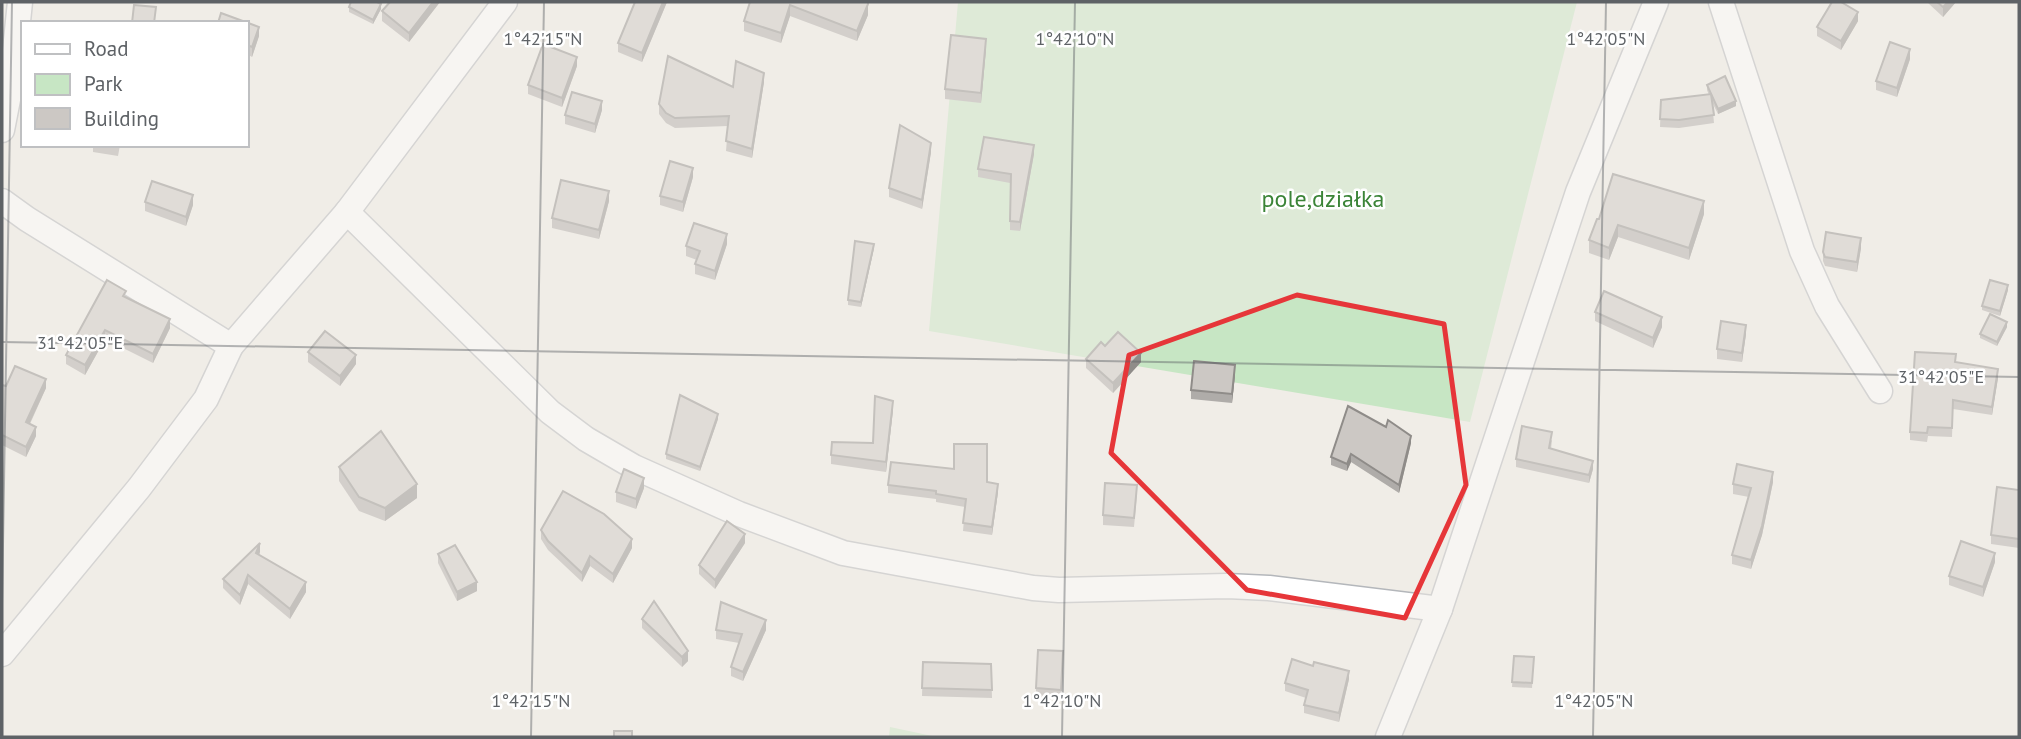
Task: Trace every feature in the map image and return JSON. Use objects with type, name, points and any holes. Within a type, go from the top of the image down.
[{"type":"street","points":[[2,130],[12,79],[19,2]]},
{"type":"street","points":[[2,653],[139,488],[206,399],[231,346],[347,212],[505,2]]},
{"type":"street","points":[[1388,737],[1440,608],[1578,192],[1656,2]]},
{"type":"street","points":[[1721,2],[1802,251],[1827,306],[1880,391]]},
{"type":"street","points":[[2,201],[231,346]]},
{"type":"street","points":[[347,212],[569,428],[634,467],[739,514],[843,553],[1032,588],[1269,588],[1440,608]]},
{"type":"highlighted area","points":[[1297,295],[1444,324],[1466,485],[1405,618],[1247,590],[1111,453],[1129,355]]},
{"type":"green space","name":"pole,działka","points":[[958,2],[1577,2],[1470,422],[929,331]]},
{"type":"green space","points":[[890,727],[937,737],[889,737]]},
{"type":"building","points":[[351,2],[381,4],[373,20],[349,7]]},
{"type":"building","points":[[390,2],[433,2],[409,33],[382,11]]},
{"type":"building","points":[[635,2],[663,2],[642,53],[618,43]]},
{"type":"building","points":[[750,2],[868,4],[857,31],[790,5],[781,33],[744,21]]},
{"type":"building","points":[[1832,2],[1841,2],[1858,12],[1841,41],[1817,27]]},
{"type":"building","points":[[134,5],[156,7],[154,21],[132,21]]},
{"type":"building","points":[[221,13],[243,21],[219,21]]},
{"type":"building","points":[[248,23],[259,27],[252,47],[248,45]]},
{"type":"building","points":[[951,35],[986,39],[981,93],[945,89]]},
{"type":"building","points":[[1890,42],[1910,49],[1897,88],[1876,81]]},
{"type":"building","points":[[543,44],[577,57],[562,98],[528,85]]},
{"type":"building","points":[[668,56],[733,87],[736,61],[764,73],[752,149],[726,141],[729,116],[675,118],[666,113],[659,104]]},
{"type":"building","points":[[1725,76],[1736,101],[1718,109],[1707,85]]},
{"type":"building","points":[[572,92],[602,101],[595,124],[565,115]]},
{"type":"building","points":[[1711,94],[1714,115],[1679,120],[1660,119],[1661,100]]},
{"type":"building","points":[[900,125],[931,143],[922,200],[889,188]]},
{"type":"building","points":[[984,137],[1034,145],[1020,222],[1010,221],[1011,174],[978,169]]},
{"type":"building","points":[[670,161],[693,168],[683,202],[660,196]]},
{"type":"building","points":[[1613,174],[1704,201],[1689,248],[1618,225],[1609,248],[1589,240],[1599,219]]},
{"type":"building","points":[[561,180],[609,191],[599,230],[552,218]]},
{"type":"building","points":[[152,181],[193,195],[186,217],[145,202]]},
{"type":"building","points":[[694,223],[727,234],[715,271],[695,264],[700,251],[686,246]]},
{"type":"building","points":[[1826,232],[1861,238],[1857,262],[1825,257],[1823,252]]},
{"type":"building","points":[[855,241],[874,244],[861,302],[848,300]]},
{"type":"building","points":[[107,280],[126,291],[123,296],[170,319],[153,354],[105,330],[85,365],[66,355]]},
{"type":"building","points":[[1990,280],[2008,285],[2000,311],[1982,306]]},
{"type":"building","points":[[1604,291],[1662,317],[1653,338],[1595,312]]},
{"type":"building","points":[[1990,314],[2007,322],[1997,342],[1980,334]]},
{"type":"building","points":[[1721,321],[1746,325],[1742,353],[1717,349]]},
{"type":"building","points":[[325,331],[356,355],[340,376],[308,352]]},
{"type":"building","points":[[1118,332],[1141,353],[1113,383],[1086,359],[1101,342],[1105,346]]},
{"type":"building","points":[[1915,352],[1956,354],[1955,362],[1998,369],[1992,407],[1953,400],[1952,428],[1928,427],[1927,433],[1910,432]]},
{"type":"building","points":[[1194,361],[1235,365],[1232,394],[1191,390]]},
{"type":"building","points":[[15,366],[46,379],[26,422],[36,427],[26,447],[2,435],[2,385],[6,386]]},
{"type":"building","points":[[680,395],[718,414],[700,467],[666,454]]},
{"type":"building","points":[[875,396],[893,401],[886,462],[831,455],[832,442],[873,443]]},
{"type":"building","points":[[1348,406],[1386,427],[1388,420],[1411,436],[1399,485],[1351,454],[1347,464],[1331,457]]},
{"type":"building","points":[[1522,426],[1552,432],[1549,448],[1593,461],[1589,475],[1516,459]]},
{"type":"building","points":[[381,431],[417,484],[385,508],[359,497],[339,467]]},
{"type":"building","points":[[954,444],[987,444],[987,482],[998,484],[992,527],[963,523],[966,499],[936,494],[936,491],[888,485],[891,462],[954,469]]},
{"type":"building","points":[[1737,464],[1773,472],[1762,526],[1751,560],[1732,555],[1751,488],[1733,484]]},
{"type":"building","points":[[624,469],[644,478],[636,499],[616,492]]},
{"type":"building","points":[[1105,483],[1137,485],[1134,518],[1103,515]]},
{"type":"building","points":[[1997,487],[2019,490],[2019,539],[1991,535]]},
{"type":"building","points":[[563,491],[604,514],[632,539],[613,574],[590,556],[582,573],[548,541],[541,530]]},
{"type":"building","points":[[727,521],[745,534],[715,580],[699,565]]},
{"type":"building","points":[[1961,541],[1995,553],[1983,587],[1949,576]]},
{"type":"building","points":[[260,543],[256,553],[306,582],[290,609],[248,575],[240,595],[223,579]]},
{"type":"building","points":[[455,545],[477,582],[457,592],[438,554]]},
{"type":"building","points":[[654,601],[688,651],[682,657],[642,619]]},
{"type":"building","points":[[721,602],[766,620],[743,672],[731,667],[742,634],[716,630]]},
{"type":"building","points":[[1038,650],[1063,651],[1061,690],[1036,688]]},
{"type":"building","points":[[1514,656],[1534,657],[1532,683],[1512,682]]},
{"type":"building","points":[[1292,659],[1313,666],[1314,662],[1349,671],[1339,713],[1304,705],[1308,690],[1285,683]]},
{"type":"building","points":[[923,662],[991,664],[992,690],[922,688]]},
{"type":"building","points":[[614,731],[632,731],[632,737],[614,737]]}]
